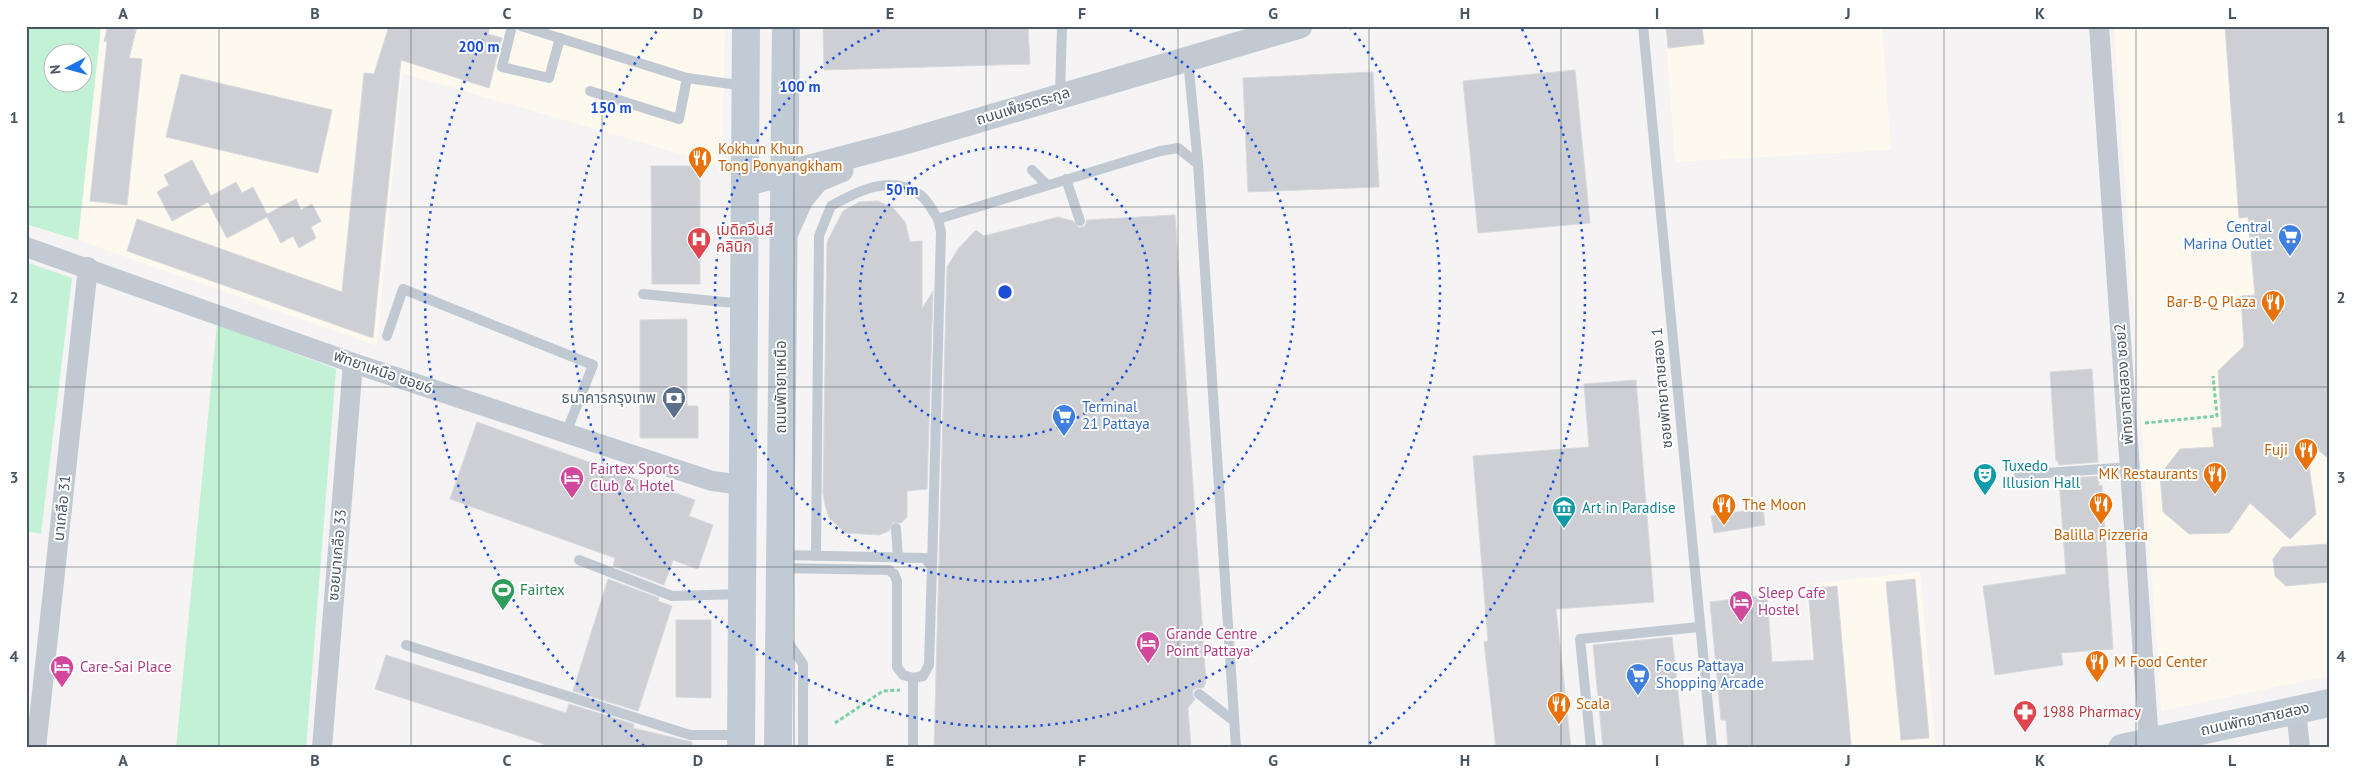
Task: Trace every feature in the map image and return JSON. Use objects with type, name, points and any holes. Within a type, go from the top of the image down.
[{"type":"main road","points":[[741,741],[746,26]]},
{"type":"main road","name":"ถนนพัทยาเหนือ","points":[[778,748],[782,243],[786,26]]},
{"type":"main road","name":"ถนนพัทยาสายสอง","points":[[2122,748],[2329,702]]},
{"type":"street","name":"ถนนเพ็ชรตระกูล","points":[[745,184],[905,142],[1300,26]]},
{"type":"street","name":"พัทยาสายสอง ซอย2","points":[[2099,26],[2149,742]]},
{"type":"street","points":[[782,243],[801,199],[817,180],[905,142]]},
{"type":"street","name":"พัทยาเหนือ ซอย6","points":[[26,247],[353,363],[712,480],[743,485]]},
{"type":"street","name":"นาเกลือ 31","points":[[36,748],[88,268]]},
{"type":"street","name":"ซอยนาเกลือ 33","points":[[322,748],[353,363]]},
{"type":"street","points":[[2296,710],[2300,748]]},
{"type":"lane","points":[[512,26],[502,67],[549,78],[560,38]]},
{"type":"lane","points":[[521,26],[687,78],[746,87]]},
{"type":"lane","points":[[1060,95],[1062,26]]},
{"type":"lane","name":"ซอยพัทยาสายสอง 1","points":[[1642,26],[1712,748]]},
{"type":"lane","points":[[1188,60],[1198,164],[1236,748]]},
{"type":"lane","points":[[590,91],[679,119],[687,78]]},
{"type":"lane","points":[[938,219],[1160,151],[1178,148],[1198,164]]},
{"type":"lane","points":[[1032,170],[1047,185]]},
{"type":"lane","points":[[1066,179],[1080,221]]},
{"type":"lane","points":[[779,561],[889,570],[894,574],[897,581],[897,667],[903,675],[913,678],[923,676],[930,665],[941,232],[938,219],[920,195],[895,183],[859,191],[831,206],[819,236],[816,556]]},
{"type":"lane","points":[[387,336],[404,289],[594,365],[566,433]]},
{"type":"lane","points":[[643,294],[745,304]]},
{"type":"lane","points":[[2019,475],[2130,467]]},
{"type":"lane","points":[[896,528],[898,558]]},
{"type":"lane","points":[[779,561],[816,556],[925,558],[932,567]]},
{"type":"lane","points":[[579,560],[672,596],[742,594]]},
{"type":"lane","points":[[779,627],[803,664],[803,748]]},
{"type":"lane","points":[[1590,748],[1580,639],[1699,627]]},
{"type":"lane","points":[[406,645],[690,734],[741,741]]},
{"type":"lane","points":[[913,678],[913,748]]},
{"type":"lane","points":[[1199,694],[1234,721]]},
{"type":"path","points":[[2127,425],[2217,416],[2213,376]]},
{"type":"path","points":[[835,723],[883,690],[909,689]]},
{"type":"shaded area","points":[[101,26],[725,26],[722,166],[402,73],[377,346],[78,240]]},
{"type":"shaded area","points":[[1665,26],[1882,26],[1891,150],[1675,162]]},
{"type":"shaded area","points":[[2114,26],[2329,26],[2329,676],[2161,711]]},
{"type":"shaded area","points":[[1920,572],[1936,748],[1818,748],[1806,584]]},
{"type":"green space","points":[[26,26],[101,26],[78,240],[26,224]]},
{"type":"green space","points":[[26,262],[72,278],[41,534],[26,531]]},
{"type":"green space","points":[[217,324],[336,369],[306,748],[176,748]]},
{"type":"building","points":[[108,26],[137,26],[129,58],[142,59],[127,205],[90,201],[107,42],[104,41]]},
{"type":"building","points":[[389,26],[490,26],[488,34],[502,38],[489,88],[401,60],[373,338],[127,251],[137,219],[342,292],[364,73],[374,74]]},
{"type":"building","points":[[823,26],[1028,26],[1030,64],[824,70]]},
{"type":"building","points":[[1666,26],[1702,26],[1704,44],[1668,48]]},
{"type":"building","name":"Central Marina Outlet","points":[[2225,26],[2329,26],[2329,459],[2305,439],[2316,514],[2290,539],[2250,503],[2229,533],[2189,534],[2163,512],[2160,475],[2180,449],[2214,447],[2212,428],[2222,427],[2218,371],[2244,346],[2241,296],[2255,295],[2248,217],[2239,218]]},
{"type":"building","points":[[1575,70],[1590,223],[1478,233],[1463,81]]},
{"type":"building","points":[[1373,72],[1379,187],[1248,192],[1243,78]]},
{"type":"building","points":[[181,74],[332,110],[318,173],[166,137]]},
{"type":"building","points":[[192,160],[211,196],[236,182],[242,193],[253,187],[267,214],[296,199],[301,210],[312,204],[321,221],[311,227],[316,238],[299,248],[293,236],[281,243],[267,217],[227,238],[208,202],[172,221],[157,192],[169,185],[164,175]]},
{"type":"building","points":[[651,166],[700,166],[700,284],[652,284]]},
{"type":"building","points":[[878,201],[894,209],[905,222],[910,242],[922,241],[922,309],[933,291],[927,489],[907,491],[907,517],[901,523],[893,522],[889,531],[879,535],[846,533],[829,518],[823,493],[827,242],[843,211],[859,202]]},
{"type":"building","name":"Terminal 21 Pattaya","points":[[1175,215],[1206,682],[1203,688],[1193,690],[1195,699],[1188,708],[1191,748],[934,748],[947,267],[958,249],[976,230],[984,236],[1058,217],[1073,221],[1079,228],[1085,226],[1087,220]]},
{"type":"building","points":[[687,319],[687,406],[698,406],[698,438],[640,438],[640,320]]},
{"type":"building","points":[[2092,369],[2098,462],[2059,465],[2058,461],[2056,461],[2050,372]]},
{"type":"building","name":"Art in Paradise","points":[[1636,380],[1654,602],[1556,609],[1571,748],[1496,748],[1484,642],[1488,641],[1473,456],[1589,447],[1584,384]]},
{"type":"building","name":"Fairtex Sports Club & Hotel","points":[[477,422],[695,500],[689,516],[713,525],[698,569],[673,560],[664,585],[613,566],[615,558],[450,499]]},
{"type":"building","points":[[2099,476],[2099,486],[2102,485],[2113,649],[2061,653],[2063,665],[1995,675],[1983,586],[2066,574],[2059,479]]},
{"type":"building","points":[[1763,508],[1765,525],[1714,533],[1711,516]]},
{"type":"building","points":[[2329,544],[2329,582],[2286,586],[2275,576],[2273,559],[2282,547]]},
{"type":"building","points":[[608,579],[659,598],[658,601],[672,606],[638,711],[573,691]]},
{"type":"building","points":[[1915,579],[1929,738],[1901,740],[1886,582]]},
{"type":"building","points":[[1837,586],[1851,745],[1812,748],[1728,748],[1726,720],[1721,720],[1710,602],[1767,595],[1772,662],[1814,660],[1808,589]]},
{"type":"building","points":[[676,620],[711,620],[711,698],[676,697]]},
{"type":"building","name":"Focus Pattaya Shopping Arcade","points":[[1672,637],[1684,748],[1603,748],[1593,645]]},
{"type":"building","points":[[386,655],[566,713],[569,704],[634,724],[633,728],[692,742],[692,748],[543,748],[544,744],[375,689]]},
{"type":"place","name":"Kokhun Khun Tong Ponyangkham","points":[[700,179]]},
{"type":"place","name":"Central Marina Outlet","points":[[2290,257]]},
{"type":"place","name":"เมดิควีนส์ คลินิก","points":[[699,260]]},
{"type":"place","name":"Bar-B-Q Plaza","points":[[2273,323]]},
{"type":"place","name":"ธนาคารกรุงเทพ","points":[[674,419]]},
{"type":"place","name":"Terminal 21 Pattaya","points":[[1064,437]]},
{"type":"place","name":"Fuji","points":[[2306,471]]},
{"type":"place","name":"MK Restaurants","points":[[2215,495]]},
{"type":"place","name":"Tuxedo Illusion Hall","points":[[1985,496]]},
{"type":"place","name":"Fairtex Sports Club & Hotel","points":[[572,499]]},
{"type":"place","name":"Balilla Pizzeria","points":[[2101,525]]},
{"type":"place","name":"The Moon","points":[[1724,526]]},
{"type":"place","name":"Art in Paradise","points":[[1564,529]]},
{"type":"place","name":"Fairtex","points":[[503,611]]},
{"type":"place","name":"Sleep Cafe Hostel","points":[[1741,623]]},
{"type":"place","name":"Grande Centre Point Pattaya","points":[[1148,664]]},
{"type":"place","name":"M Food Center","points":[[2097,683]]},
{"type":"place","name":"Care-Sai Place","points":[[62,688]]},
{"type":"place","name":"Focus Pattaya Shopping Arcade","points":[[1638,696]]},
{"type":"place","name":"Scala","points":[[1559,725]]},
{"type":"place","name":"1988 Pharmacy","points":[[2025,733]]}]
